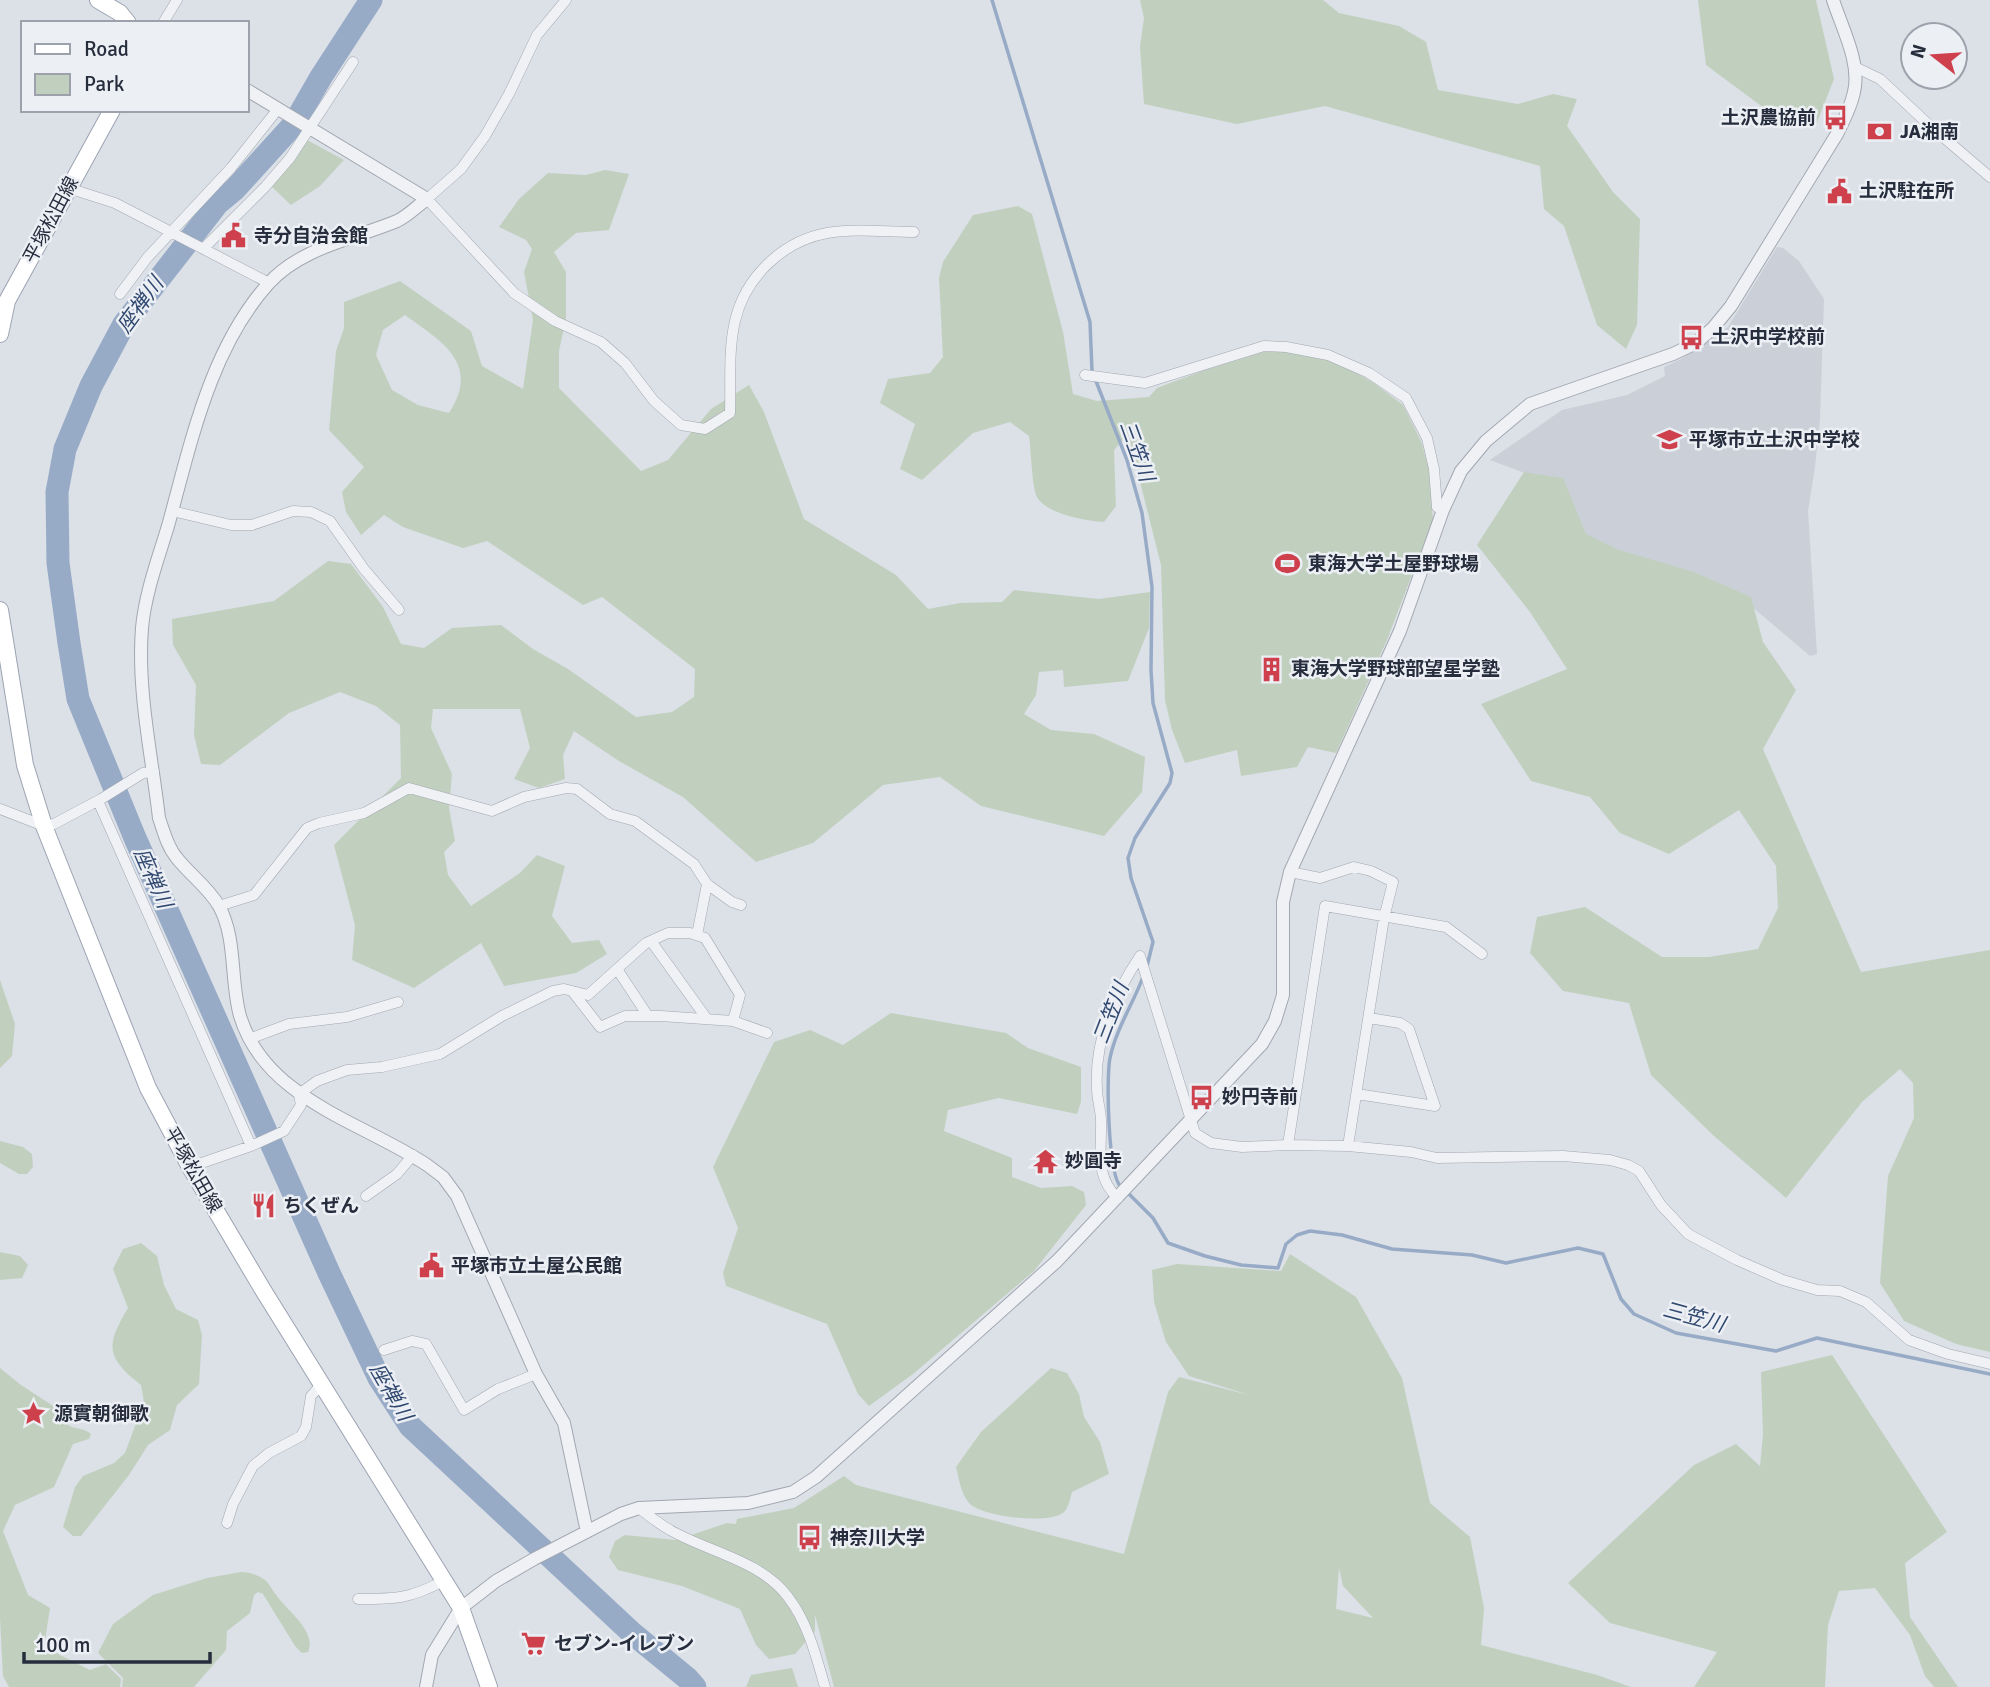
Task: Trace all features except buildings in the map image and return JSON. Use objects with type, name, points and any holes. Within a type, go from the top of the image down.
[{"type":"main road","points":[[98,0],[120,13],[126,21]]},
{"type":"main road","name":"平塚松田線","points":[[0,324],[7,301],[111,112]]},
{"type":"main road","name":"平塚松田線","points":[[0,610],[25,765],[44,826],[148,1088],[190,1167],[321,1385],[461,1608],[489,1687]]},
{"type":"street","points":[[164,21],[177,0]]},
{"type":"street","points":[[565,0],[537,35],[509,94],[485,136],[461,169],[400,219],[321,248],[298,260],[269,283],[235,333],[209,389],[145,605],[142,678],[159,818],[167,844],[219,906],[228,932],[239,1014],[249,1039],[272,1070],[299,1094],[413,1155],[443,1177],[457,1196],[536,1374],[564,1423],[587,1532]]},
{"type":"street","points":[[426,1687],[432,1655],[461,1608],[496,1581],[534,1559],[621,1514],[639,1508],[748,1503],[793,1492],[816,1477],[1057,1261],[1262,1044],[1275,1021],[1283,995],[1283,902],[1290,872],[1400,631],[1443,510],[1461,471],[1486,441],[1530,404],[1696,343],[1731,306],[1849,111],[1855,90],[1855,67],[1833,0]]},
{"type":"street","points":[[203,249],[290,158],[352,62]]},
{"type":"street","points":[[1855,67],[1880,79],[1990,177]]},
{"type":"street","points":[[248,91],[427,199],[514,293],[555,321],[601,342],[625,363],[654,401],[681,425],[705,429],[730,413],[732,344],[736,319],[756,278],[772,258],[800,240],[829,233],[914,232]]},
{"type":"street","points":[[120,294],[171,232],[231,168],[278,109]]},
{"type":"street","points":[[1978,166],[1990,164]]},
{"type":"street","points":[[68,188],[114,203],[269,283]]},
{"type":"street","points":[[1085,375],[1145,383],[1264,346],[1328,355],[1369,373],[1406,398],[1427,438],[1434,469],[1437,507],[1443,510]]},
{"type":"street","points":[[172,511],[231,525],[252,525],[293,511],[311,512],[330,521],[364,569],[399,610]]},
{"type":"street","points":[[0,809],[44,826],[54,824],[143,774],[154,772]]},
{"type":"street","points":[[219,906],[254,895],[307,828],[364,813],[409,788],[492,811],[524,797],[566,788],[577,789],[610,814],[635,821],[694,864],[707,884],[732,902],[741,905]]},
{"type":"street","points":[[100,800],[253,1145]]},
{"type":"street","points":[[1290,872],[1320,878],[1354,867],[1371,871],[1393,882],[1384,918],[1348,1146]]},
{"type":"street","points":[[697,935],[707,884]]},
{"type":"street","points":[[1288,1144],[1325,906],[1446,927],[1482,954]]},
{"type":"street","points":[[299,1094],[317,1081],[347,1070],[382,1067],[440,1054],[502,1016],[553,991],[564,989],[588,995],[651,941],[668,933],[690,933],[705,938],[740,995],[733,1021]]},
{"type":"street","points":[[651,941],[707,1019]]},
{"type":"street","points":[[1118,1198],[1102,1176],[1097,1058],[1107,1020],[1126,977],[1140,957],[1195,1133],[1211,1143],[1242,1147],[1288,1144],[1348,1146],[1411,1152],[1437,1158],[1563,1156],[1610,1160],[1628,1165],[1639,1171],[1661,1205],[1688,1234],[1783,1280],[1817,1290],[1840,1291],[1866,1302],[1909,1340],[1948,1354],[1990,1364]]},
{"type":"street","points":[[617,969],[648,1016]]},
{"type":"street","points":[[572,991],[600,1027],[625,1016],[648,1016],[733,1021],[766,1033]]},
{"type":"street","points":[[249,1039],[289,1024],[346,1017],[398,1002]]},
{"type":"street","points":[[1357,1094],[1435,1106],[1409,1029],[1400,1023],[1369,1018]]},
{"type":"street","points":[[190,1167],[281,1133],[301,1105],[299,1094]]},
{"type":"street","points":[[366,1196],[397,1174],[413,1155]]},
{"type":"street","points":[[384,1350],[412,1341],[426,1343],[464,1410],[498,1389],[536,1374]]},
{"type":"street","points":[[227,1523],[233,1504],[253,1466],[269,1453],[301,1436],[306,1427],[311,1396],[321,1385]]},
{"type":"street","points":[[639,1508],[671,1531],[770,1578],[788,1597],[800,1618],[813,1646],[825,1687]]},
{"type":"street","points":[[358,1599],[394,1599],[419,1594],[443,1581]]},
{"type":"shaded area","name":"平塚市立土沢中学校","points":[[1777,247],[1783,248],[1799,261],[1824,299],[1820,419],[1808,511],[1817,654],[1810,656],[1737,594],[1588,553],[1559,486],[1490,460],[1562,410],[1627,395],[1665,376],[1664,367],[1681,359],[1728,327]]},
{"type":"green space","points":[[1140,0],[1323,0],[1339,13],[1399,26],[1426,42],[1438,90],[1518,104],[1553,94],[1577,99],[1567,126],[1613,192],[1640,219],[1637,325],[1626,349],[1597,325],[1564,226],[1544,209],[1540,166],[1325,106],[1237,124],[1144,104],[1140,47],[1144,18]]},
{"type":"green space","points":[[1698,0],[1816,0],[1834,79],[1816,125],[1764,108],[1706,65]]},
{"type":"green space","points":[[307,140],[344,160],[320,186],[291,205],[271,186]]},
{"type":"green space","points":[[605,170],[629,174],[609,230],[576,233],[554,252],[566,272],[566,318],[559,351],[559,388],[641,471],[668,460],[711,409],[749,385],[764,412],[804,519],[896,575],[928,609],[960,603],[1002,602],[1014,590],[1099,599],[1150,592],[1149,628],[1128,681],[1064,687],[1063,670],[1039,672],[1036,695],[1024,714],[1051,730],[1094,734],[1145,757],[1142,792],[1104,836],[981,806],[940,777],[883,785],[813,843],[756,862],[683,797],[619,761],[574,731],[563,755],[565,779],[539,788],[514,779],[530,748],[520,709],[433,709],[431,728],[452,774],[449,808],[455,841],[444,852],[448,875],[471,906],[520,873],[537,855],[565,866],[552,916],[572,943],[599,940],[607,954],[576,973],[504,986],[481,943],[414,988],[352,960],[355,925],[334,845],[401,778],[400,725],[376,706],[340,692],[289,713],[220,765],[201,764],[194,735],[196,685],[173,645],[172,619],[274,601],[328,561],[351,564],[383,607],[401,644],[424,648],[452,628],[501,625],[636,717],[672,712],[694,697],[695,669],[602,597],[583,605],[487,541],[463,548],[403,527],[384,515],[361,535],[346,512],[342,492],[364,467],[329,430],[336,351],[344,328],[344,302],[400,281],[471,331],[482,366],[523,389],[533,320],[524,272],[532,249],[526,240],[499,227],[519,199],[548,173],[586,175]],"holes":[[[405,315],[444,345],[459,367],[461,380],[458,396],[449,413],[418,405],[392,390],[376,355],[383,330]]]},
{"type":"green space","name":"東海大学土屋野球場","points":[[1018,206],[1032,214],[1063,332],[1073,394],[1097,401],[1149,397],[1157,388],[1202,371],[1263,352],[1284,350],[1342,365],[1374,383],[1403,405],[1421,441],[1429,469],[1433,520],[1387,640],[1336,753],[1308,747],[1297,767],[1241,776],[1237,750],[1185,763],[1172,730],[1165,700],[1161,565],[1128,434],[1114,450],[1116,506],[1104,522],[1067,516],[1042,503],[1034,486],[1029,436],[1010,422],[973,433],[922,480],[900,469],[915,424],[880,403],[888,379],[930,373],[943,357],[939,278],[943,262],[973,215]]},
{"type":"green space","points":[[1524,472],[1563,478],[1586,534],[1619,550],[1694,572],[1751,597],[1763,642],[1796,690],[1763,749],[1861,972],[1990,950],[1990,1352],[1956,1344],[1904,1321],[1880,1283],[1888,1176],[1914,1118],[1913,1083],[1900,1069],[1862,1102],[1786,1198],[1714,1136],[1651,1075],[1629,1003],[1563,991],[1530,953],[1537,917],[1585,907],[1662,957],[1709,957],[1758,949],[1778,908],[1776,866],[1739,810],[1669,854],[1620,833],[1590,797],[1531,781],[1481,704],[1567,669],[1530,612],[1477,545]]},
{"type":"green space","points":[[0,980],[15,1024],[12,1056],[0,1068]]},
{"type":"green space","points":[[891,1013],[1006,1033],[1028,1048],[1081,1067],[1081,1102],[1077,1114],[999,1098],[948,1110],[944,1131],[1012,1158],[1012,1177],[1041,1188],[1072,1186],[1084,1192],[1086,1205],[1034,1271],[913,1374],[869,1406],[858,1394],[827,1324],[726,1286],[723,1273],[738,1228],[713,1167],[774,1042],[810,1030],[843,1045]]},
{"type":"green space","points":[[0,1141],[23,1147],[32,1154],[33,1167],[27,1174],[19,1174],[0,1163]]},
{"type":"green space","points":[[141,1243],[157,1256],[164,1285],[176,1309],[198,1320],[202,1335],[199,1384],[177,1405],[170,1430],[148,1445],[129,1475],[81,1536],[73,1536],[63,1527],[75,1487],[83,1476],[114,1463],[125,1453],[144,1402],[141,1385],[121,1366],[113,1350],[116,1332],[128,1308],[113,1269],[123,1249]]},
{"type":"green space","points":[[0,1252],[20,1256],[28,1265],[22,1278],[0,1280]]},
{"type":"green space","points":[[1290,1254],[1356,1297],[1402,1378],[1430,1503],[1470,1537],[1484,1608],[1481,1645],[1597,1675],[1631,1687],[834,1687],[815,1615],[815,1631],[795,1654],[769,1659],[756,1645],[740,1609],[682,1586],[618,1570],[609,1557],[615,1541],[625,1535],[676,1540],[727,1523],[736,1524],[737,1519],[794,1508],[844,1476],[856,1485],[1124,1554],[1168,1392],[1179,1377],[1249,1395],[1189,1376],[1166,1342],[1154,1302],[1152,1270],[1177,1264],[1281,1271]],"holes":[[[1339,1568],[1343,1586],[1373,1618],[1336,1609]]]},
{"type":"green space","points":[[1832,1355],[1947,1532],[1905,1563],[1910,1617],[1958,1687],[1934,1687],[1925,1676],[1910,1635],[1875,1588],[1839,1591],[1828,1625],[1825,1687],[1694,1687],[1717,1652],[1610,1623],[1568,1583],[1694,1465],[1736,1444],[1760,1466],[1763,1435],[1761,1372]]},
{"type":"green space","points":[[0,1368],[61,1411],[70,1426],[91,1434],[89,1439],[73,1444],[54,1487],[15,1505],[3,1531],[28,1595],[50,1608],[44,1647],[90,1670],[106,1664],[121,1679],[120,1687],[9,1687],[3,1676],[0,1618]]},
{"type":"green space","points":[[1051,1368],[1067,1373],[1079,1394],[1084,1417],[1100,1442],[1109,1474],[1072,1492],[1066,1510],[1057,1516],[1016,1518],[976,1508],[964,1495],[956,1467],[981,1432]]},
{"type":"green space","points":[[241,1572],[262,1578],[300,1622],[310,1644],[308,1652],[302,1653],[295,1646],[263,1594],[258,1592],[254,1595],[250,1613],[227,1631],[226,1650],[194,1687],[122,1687],[123,1678],[98,1653],[113,1624],[153,1595],[207,1578]]},
{"type":"green space","points":[[792,1668],[798,1687],[746,1687],[751,1675]]},
{"type":"waterway","name":"座禅川","points":[[371,0],[294,124],[235,189],[218,203],[124,324],[91,386],[65,449],[57,492],[58,563],[78,699],[135,838],[329,1273],[379,1378],[410,1426],[632,1633],[695,1687]]},
{"type":"waterway","name":"三笠川","points":[[992,0],[1090,322],[1092,371],[1127,460],[1142,513],[1152,587],[1153,703],[1172,773],[1170,783],[1135,838],[1128,858],[1131,878],[1153,942],[1147,966]]},
{"type":"waterway","name":"三笠川","points":[[1121,1187],[1113,1165],[1111,1146],[1108,1104],[1110,1058],[1116,1037],[1143,977]]},
{"type":"waterway","name":"三笠川","points":[[1127,1192],[1153,1218],[1168,1243],[1241,1265],[1278,1268],[1286,1244],[1297,1235],[1310,1231],[1342,1235],[1392,1249],[1472,1255],[1506,1263],[1578,1248],[1603,1254],[1621,1299],[1634,1314],[1676,1333],[1776,1351],[1817,1338],[1990,1374]]},
{"type":"place","name":"土沢農協前","points":[[1836,118]]},
{"type":"place","name":"JA湘南","points":[[1880,132]]},
{"type":"place","name":"土沢駐在所","points":[[1839,191]]},
{"type":"place","name":"寺分自治会館","points":[[234,236]]},
{"type":"place","name":"土沢中学校前","points":[[1691,337]]},
{"type":"place","name":"平塚市立土沢中学校","points":[[1669,440]]},
{"type":"place","name":"東海大学土屋野球場","points":[[1288,564]]},
{"type":"place","name":"東海大学野球部望星学塾","points":[[1271,669]]},
{"type":"place","name":"妙円寺前","points":[[1202,1097]]},
{"type":"place","name":"妙圓寺","points":[[1045,1161]]},
{"type":"place","name":"ちくぜん","points":[[263,1206]]},
{"type":"place","name":"平塚市立土屋公民館","points":[[431,1266]]},
{"type":"place","name":"源實朝御歌","points":[[34,1414]]},
{"type":"place","name":"神奈川大学","points":[[810,1538]]},
{"type":"place","name":"セブン-イレブン","points":[[534,1644]]}]
